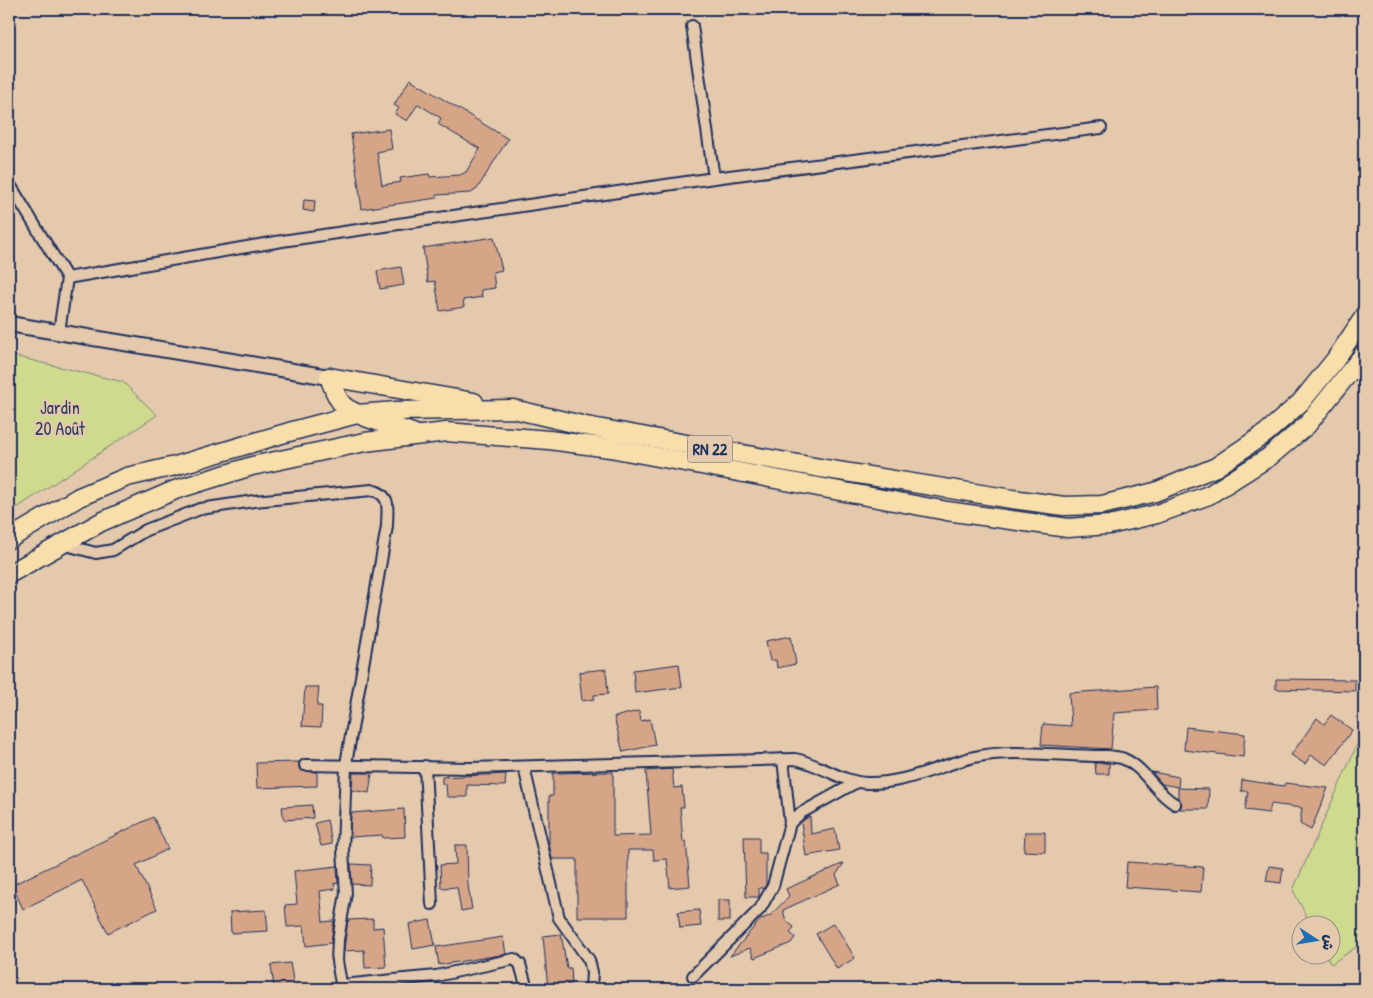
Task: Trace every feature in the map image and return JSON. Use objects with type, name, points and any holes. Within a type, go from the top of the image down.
[{"type":"highway","name":"RN 22","points":[[9,539],[79,497],[127,477],[175,466],[357,414],[513,409],[586,426],[820,468],[1064,506],[1102,505],[1155,492],[1216,467],[1266,433],[1301,402],[1335,360],[1364,317]]},
{"type":"highway","name":"RN 22","points":[[9,574],[101,522],[175,490],[252,466],[365,442],[446,432],[549,440],[610,448],[947,511],[1068,528],[1109,525],[1157,514],[1209,495],[1269,457],[1307,425],[1364,354]]},
{"type":"highway","points":[[329,377],[513,409]]},
{"type":"highway","points":[[329,377],[336,396],[344,406],[357,414],[419,435]]},
{"type":"main road","points":[[9,324],[329,377]]},
{"type":"street","points":[[692,26],[714,178]]},
{"type":"street","points":[[67,278],[282,241],[714,178],[1101,128]]},
{"type":"street","points":[[9,183],[67,278],[59,332]]},
{"type":"street","points":[[62,544],[96,553],[112,550],[146,530],[200,509],[351,492],[381,492],[387,500],[387,526],[346,764],[343,851],[346,893],[338,940],[338,961],[342,987],[436,976],[514,959],[520,964],[527,989]]},
{"type":"street","points":[[305,765],[524,767],[783,759],[810,762],[857,782],[900,780],[929,773],[975,757],[1001,755],[1108,756],[1124,759],[1137,769],[1165,799],[1175,804]]},
{"type":"street","points":[[693,976],[712,959],[765,902],[780,866],[790,823],[783,759]]},
{"type":"street","points":[[425,766],[432,904]]},
{"type":"street","points":[[524,767],[559,918],[589,960],[592,972],[591,989]]},
{"type":"street","points":[[790,823],[801,813],[857,782]]},
{"type":"green space","name":"Jardin 20 Août","points":[[9,355],[123,382],[157,415],[9,513]]},
{"type":"green space","points":[[1364,729],[1364,942],[1340,958],[1340,916],[1306,916],[1293,890]]},
{"type":"building","points":[[410,79],[508,139],[477,189],[471,193],[436,195],[437,198],[362,209],[351,134],[389,129],[392,149],[377,152],[382,185],[401,182],[400,178],[429,174],[430,177],[460,175],[466,172],[480,149],[438,124],[441,118],[418,104],[407,121],[395,114],[399,108],[394,105]]},
{"type":"building","points":[[304,200],[315,201],[314,212],[303,210]]},
{"type":"building","points":[[494,237],[502,270],[493,272],[495,288],[481,290],[482,297],[463,300],[464,307],[440,311],[435,281],[428,282],[423,248]]},
{"type":"building","points":[[401,267],[404,285],[380,289],[377,271]]},
{"type":"building","points":[[791,636],[796,664],[777,668],[776,660],[770,661],[766,641]]},
{"type":"building","points":[[679,664],[682,687],[635,693],[633,670]]},
{"type":"building","points":[[606,669],[608,694],[594,695],[594,699],[582,701],[579,672]]},
{"type":"building","points":[[1276,679],[1355,680],[1355,691],[1276,689]]},
{"type":"building","points":[[305,687],[319,687],[317,706],[322,706],[321,727],[302,726]]},
{"type":"building","points":[[1156,687],[1157,710],[1114,713],[1111,749],[1041,745],[1043,724],[1071,726],[1069,693]]},
{"type":"building","points":[[639,711],[641,721],[650,719],[655,745],[623,752],[614,717]]},
{"type":"building","points":[[1331,715],[1352,730],[1327,765],[1311,755],[1305,764],[1291,755],[1317,718],[1324,724]]},
{"type":"building","points":[[1186,727],[1245,734],[1243,757],[1184,750]]},
{"type":"building","points":[[299,762],[299,768],[302,771],[317,772],[317,786],[257,788],[256,763]]},
{"type":"building","points":[[1095,763],[1109,763],[1109,774],[1096,774]]},
{"type":"building","points":[[672,769],[674,788],[682,787],[684,807],[680,807],[683,842],[686,841],[690,886],[670,888],[667,859],[654,860],[653,850],[628,850],[628,917],[577,917],[577,859],[552,859],[549,843],[549,796],[553,796],[553,773],[613,772],[613,836],[651,835],[646,771]]},
{"type":"building","points":[[1152,772],[1179,777],[1178,787],[1162,784]]},
{"type":"building","points":[[353,773],[372,773],[369,793],[352,790]]},
{"type":"building","points":[[506,774],[505,786],[467,785],[467,797],[447,797],[446,784],[442,784],[442,777]]},
{"type":"building","points":[[1242,780],[1284,786],[1285,783],[1328,788],[1311,830],[1300,824],[1302,808],[1271,804],[1269,813],[1245,810],[1248,791],[1241,791]]},
{"type":"building","points":[[1178,788],[1209,789],[1208,809],[1180,809],[1182,804],[1178,798]]},
{"type":"building","points":[[312,805],[313,818],[284,820],[282,807]]},
{"type":"building","points":[[404,809],[405,837],[383,838],[382,835],[350,837],[351,813]]},
{"type":"building","points":[[810,816],[811,834],[835,829],[839,850],[806,856],[801,822]]},
{"type":"building","points":[[153,817],[168,849],[136,865],[157,909],[108,933],[82,880],[23,909],[12,885]]},
{"type":"building","points":[[327,820],[332,844],[321,846],[315,823]]},
{"type":"building","points":[[1025,832],[1045,832],[1045,852],[1024,851]]},
{"type":"building","points":[[744,837],[759,837],[759,853],[766,853],[766,885],[764,888],[759,888],[759,897],[746,897]]},
{"type":"building","points":[[455,845],[467,845],[468,885],[472,909],[461,911],[457,887],[441,888],[440,865],[456,864]]},
{"type":"building","points":[[1127,862],[1203,867],[1201,892],[1125,887]]},
{"type":"building","points":[[844,863],[836,875],[840,884],[783,910],[786,921],[794,927],[790,933],[795,937],[791,943],[754,958],[750,948],[730,956],[760,920],[771,915],[789,896],[786,889]]},
{"type":"building","points":[[351,864],[371,865],[370,885],[352,884]]},
{"type":"building","points":[[337,866],[338,884],[334,883],[335,889],[320,891],[323,922],[334,921],[331,943],[306,946],[304,926],[287,927],[285,905],[297,904],[294,871]]},
{"type":"building","points":[[1269,866],[1283,868],[1281,883],[1266,881]]},
{"type":"building","points":[[718,900],[730,900],[730,921],[718,921]]},
{"type":"building","points":[[266,910],[268,931],[231,933],[230,912]]},
{"type":"building","points":[[699,910],[701,926],[680,928],[678,912]]},
{"type":"building","points":[[373,919],[373,928],[383,927],[386,967],[365,968],[364,950],[344,951],[348,920]]},
{"type":"building","points":[[430,920],[435,945],[413,949],[409,924]]},
{"type":"building","points":[[834,923],[855,958],[837,969],[816,934]]},
{"type":"building","points":[[561,934],[567,968],[571,968],[572,984],[567,984],[568,989],[548,989],[543,936]]},
{"type":"building","points":[[503,937],[506,954],[439,965],[436,947]]},
{"type":"building","points":[[290,963],[294,986],[274,988],[271,965]]}]
